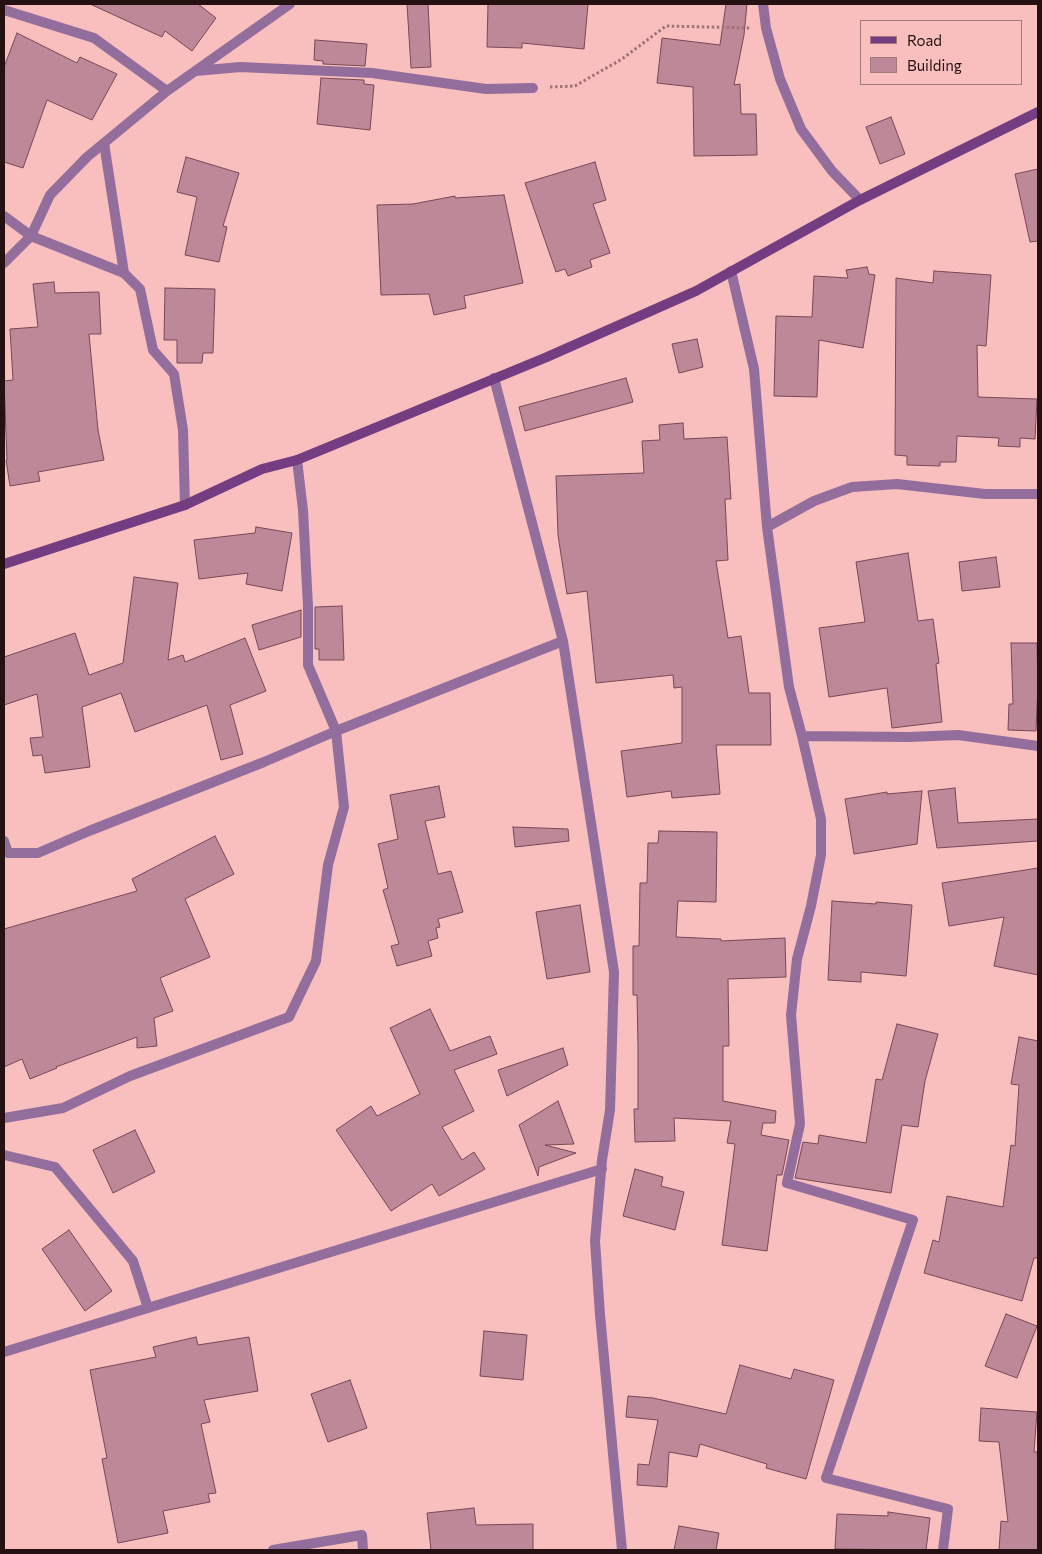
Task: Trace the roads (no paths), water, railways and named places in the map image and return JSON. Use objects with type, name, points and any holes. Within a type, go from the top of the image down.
[{"type":"street","points":[[4,263],[31,236],[50,195],[88,157],[167,91],[290,4]]},
{"type":"street","points":[[763,4],[766,28],[780,79],[801,129],[832,171],[860,200]]},
{"type":"street","points":[[4,10],[94,38],[167,91]]},
{"type":"street","points":[[195,71],[240,68],[372,73],[486,89],[533,88]]},
{"type":"street","points":[[4,564],[185,505],[262,469],[296,460],[494,378],[696,291],[860,200],[1038,112]]},
{"type":"street","points":[[104,143],[124,273]]},
{"type":"street","points":[[4,216],[31,236],[124,273],[140,289],[153,350],[174,374],[183,430],[185,505]]},
{"type":"street","points":[[731,271],[754,369],[767,527],[789,687],[821,819],[821,855],[811,906],[797,959],[791,1015],[800,1124],[787,1183],[912,1220],[826,1478],[948,1509],[943,1550]]},
{"type":"street","points":[[494,378],[563,641],[614,972],[610,1110],[595,1241],[622,1550]]},
{"type":"street","points":[[4,1118],[63,1108],[130,1076],[289,1017],[316,961],[328,865],[344,807],[336,731],[308,665],[308,607],[303,510],[296,460]]},
{"type":"street","points":[[767,527],[814,501],[852,488],[897,484],[985,494],[1038,494]]},
{"type":"street","points":[[4,841],[8,853],[38,853],[89,830],[264,762],[336,731],[563,641]]},
{"type":"street","points":[[802,736],[909,737],[958,735],[1038,746]]},
{"type":"street","points":[[4,1155],[55,1167],[133,1261],[148,1308]]},
{"type":"street","points":[[4,1352],[602,1169]]},
{"type":"street","points":[[273,1550],[362,1535],[363,1550]]}]
